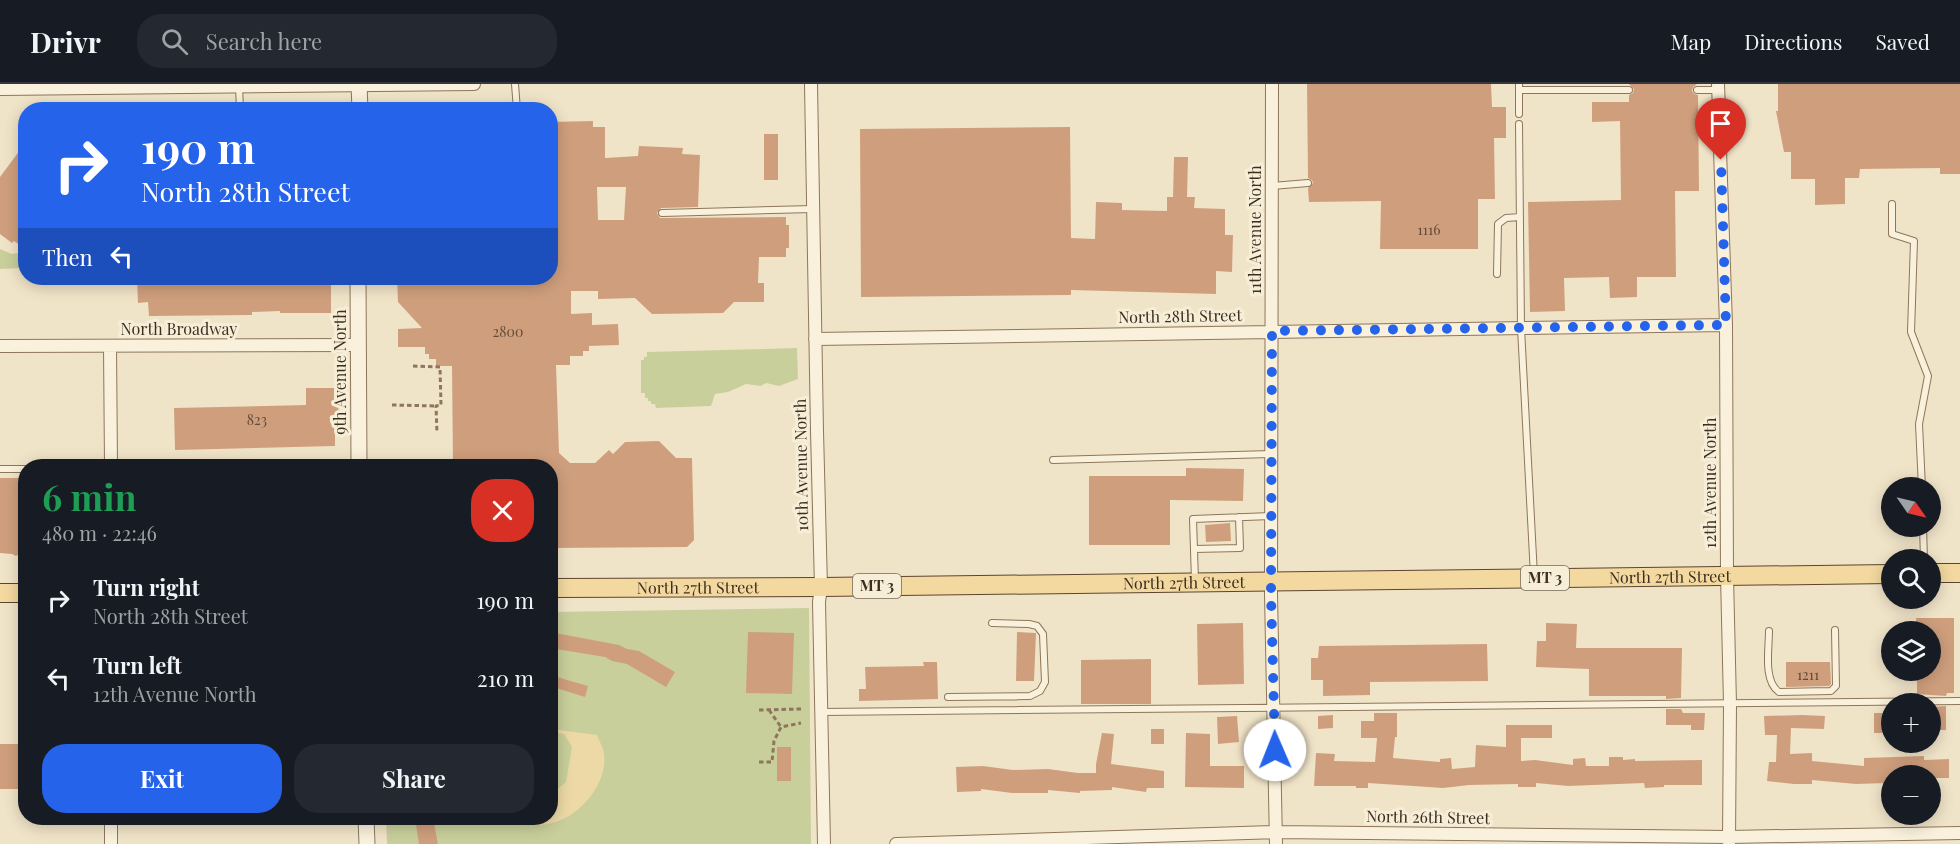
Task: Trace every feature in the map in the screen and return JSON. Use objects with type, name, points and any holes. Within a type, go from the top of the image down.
[{"type":"main road","points":[[1941,573],[1960,573]]},
{"type":"main road","name":"North 27th Street","points":[[558,588],[1881,574]]},
{"type":"main road","points":[[0,593],[18,593]]},
{"type":"street","points":[[0,88],[474,84]]},
{"type":"street","name":"10th Avenue North","points":[[811,84],[824,844]]},
{"type":"street","name":"11th Avenue North","points":[[1272,84],[1271,580],[1276,838]]},
{"type":"street","points":[[359,85],[360,102]]},
{"type":"street","name":"12th Avenue North","points":[[1718,87],[1726,325],[1729,841]]},
{"type":"street","name":"9th Avenue North","points":[[358,285],[359,459]]},
{"type":"street","name":"North 28th Street","points":[[815,339],[1726,325]]},
{"type":"street","name":"North Broadway","points":[[0,346],[357,345]]},
{"type":"street","points":[[110,346],[111,459]]},
{"type":"street","points":[[111,825],[111,844]]},
{"type":"street","points":[[366,825],[367,844]]},
{"type":"street","name":"North 26th Street","points":[[896,844],[1276,838],[1729,841],[1960,833]]},
{"type":"lane","points":[[515,84],[516,102]]},
{"type":"lane","points":[[239,86],[240,102]]},
{"type":"lane","points":[[1519,114],[1519,87],[1629,90]]},
{"type":"lane","points":[[1697,90],[1718,87]]},
{"type":"lane","points":[[1519,124],[1521,328],[1534,578]]},
{"type":"lane","points":[[1272,186],[1308,183]]},
{"type":"lane","points":[[1892,204],[1892,234],[1914,241],[1911,332],[1928,376],[1919,424],[1921,477]]},
{"type":"lane","points":[[662,213],[813,209]]},
{"type":"lane","points":[[1497,274],[1498,224],[1506,218],[1520,217]]},
{"type":"lane","points":[[1053,460],[1272,454]]},
{"type":"lane","points":[[0,469],[18,469]]},
{"type":"lane","points":[[1195,581],[1193,519],[1271,516]]},
{"type":"lane","points":[[1194,549],[1240,548],[1239,517]]},
{"type":"lane","points":[[948,697],[1030,696],[1040,691],[1045,682],[1043,634],[1037,626],[1029,624],[992,623]]},
{"type":"lane","points":[[1769,631],[1769,677],[1773,688],[1779,692],[1831,691],[1836,686],[1835,630]]},
{"type":"lane","points":[[821,712],[1960,701]]},
{"type":"path","points":[[392,405],[441,405],[440,367],[413,366]]},
{"type":"path","points":[[436,406],[437,433]]},
{"type":"path","points":[[759,710],[801,709]]},
{"type":"path","points":[[769,710],[781,727]]},
{"type":"path","points":[[781,727],[801,723]]},
{"type":"path","points":[[759,762],[772,762],[774,741],[781,727]]},
{"type":"green space","points":[[0,249],[12,254],[18,253],[18,268],[0,269]]},
{"type":"green space","points":[[797,348],[798,379],[779,386],[766,383],[761,386],[746,384],[728,392],[715,394],[711,406],[656,408],[655,404],[651,404],[648,398],[645,398],[645,393],[641,393],[641,360],[647,357],[647,352]]},
{"type":"green space","points":[[809,608],[811,844],[387,844],[386,825],[558,825],[558,612]]},
{"type":"sand","points":[[558,730],[597,735],[603,748],[604,769],[589,798],[577,810],[558,821],[558,789],[566,782],[572,747],[564,734],[558,733]]},
{"type":"building","points":[[1307,84],[1491,84],[1492,107],[1506,107],[1506,138],[1494,138],[1495,199],[1478,199],[1478,249],[1380,249],[1381,201],[1309,202],[1308,188],[1313,183],[1308,178]]},
{"type":"building","points":[[1629,84],[1697,84],[1692,91],[1698,95],[1699,191],[1675,191],[1676,277],[1637,277],[1637,297],[1610,298],[1609,277],[1564,278],[1565,311],[1530,312],[1528,202],[1621,200],[1620,121],[1592,122],[1592,102],[1629,102],[1629,95],[1634,89]]},
{"type":"building","points":[[1778,84],[1960,84],[1960,174],[1940,174],[1940,168],[1860,169],[1859,178],[1845,178],[1845,204],[1815,205],[1815,179],[1791,179],[1791,152],[1784,152],[1776,111],[1778,111]]},
{"type":"building","points":[[593,121],[593,127],[605,127],[605,158],[638,156],[639,146],[683,148],[682,154],[700,155],[698,207],[661,208],[657,213],[660,218],[786,217],[786,225],[789,225],[789,248],[786,248],[786,257],[759,257],[758,283],[764,283],[764,302],[734,302],[723,313],[652,314],[635,298],[598,299],[598,291],[571,291],[571,314],[592,313],[592,325],[618,324],[619,345],[589,346],[589,351],[583,351],[583,356],[570,356],[570,365],[556,365],[559,453],[570,463],[595,463],[609,450],[613,454],[625,442],[659,441],[676,458],[692,458],[694,540],[687,547],[558,548],[558,459],[453,459],[452,366],[436,366],[436,359],[429,359],[429,354],[425,354],[425,347],[398,347],[398,329],[422,328],[398,302],[397,285],[558,285],[558,122]],"holes":[[[597,187],[626,187],[624,220],[598,220]]]},
{"type":"building","points":[[1070,127],[1071,238],[1095,239],[1096,202],[1122,203],[1122,210],[1167,211],[1167,197],[1173,197],[1174,157],[1188,157],[1187,197],[1195,197],[1194,208],[1225,209],[1225,235],[1233,235],[1232,272],[1216,271],[1216,294],[1071,290],[1071,295],[861,297],[860,129]]},
{"type":"building","points":[[764,134],[778,134],[778,180],[764,180]]},
{"type":"building","points":[[18,153],[18,244],[14,241],[12,243],[0,234],[0,177]]},
{"type":"building","points":[[137,285],[331,285],[331,313],[280,313],[280,311],[252,312],[252,315],[149,316],[148,302],[138,303]]},
{"type":"building","points":[[306,388],[338,388],[339,432],[335,432],[335,446],[175,450],[174,408],[306,405]]},
{"type":"building","points":[[1186,468],[1244,469],[1243,501],[1170,500],[1170,545],[1089,545],[1089,476],[1186,476]]},
{"type":"building","points":[[0,478],[18,478],[18,555],[0,553]]},
{"type":"building","points":[[1230,523],[1231,541],[1206,542],[1205,525]]},
{"type":"building","points":[[1916,618],[1954,618],[1954,693],[1947,693],[1946,696],[1941,696],[1941,693],[1917,693],[1917,681],[1941,681],[1941,621],[1916,621]]},
{"type":"building","points":[[1243,623],[1244,684],[1198,685],[1197,624]]},
{"type":"building","points":[[1546,623],[1577,624],[1576,648],[1682,648],[1681,698],[1589,696],[1589,669],[1536,667],[1537,641],[1546,641]]},
{"type":"building","points":[[748,632],[794,633],[792,694],[746,693]]},
{"type":"building","points":[[1017,632],[1036,633],[1034,681],[1016,681]]},
{"type":"building","points":[[558,634],[639,651],[675,672],[666,687],[627,664],[605,657],[558,649]]},
{"type":"building","points":[[1487,644],[1488,681],[1370,682],[1370,695],[1323,696],[1323,680],[1311,680],[1311,658],[1318,658],[1319,646]]},
{"type":"building","points":[[1151,659],[1151,704],[1081,704],[1081,660]]},
{"type":"building","points":[[923,662],[937,662],[938,699],[859,701],[859,689],[866,689],[865,667],[924,666]]},
{"type":"building","points":[[1786,662],[1830,662],[1831,684],[1829,686],[1786,687]]},
{"type":"building","points":[[558,677],[588,686],[585,697],[558,689]]},
{"type":"building","points":[[1941,706],[1946,706],[1946,730],[1941,730]]},
{"type":"building","points":[[1666,709],[1681,709],[1683,713],[1705,713],[1704,730],[1691,730],[1691,725],[1666,725]]},
{"type":"building","points":[[1374,713],[1397,713],[1397,737],[1395,737],[1393,758],[1440,762],[1440,759],[1451,758],[1452,769],[1475,767],[1476,745],[1506,747],[1506,725],[1552,725],[1552,738],[1521,738],[1521,761],[1535,760],[1573,765],[1573,759],[1585,758],[1586,766],[1609,766],[1609,757],[1623,757],[1623,760],[1635,759],[1635,761],[1702,760],[1702,785],[1664,785],[1664,787],[1645,788],[1644,783],[1568,786],[1536,783],[1536,787],[1518,787],[1518,784],[1443,788],[1368,783],[1368,788],[1314,786],[1316,753],[1335,754],[1334,761],[1375,762],[1377,738],[1361,738],[1361,721],[1374,721]]},
{"type":"building","points":[[1874,713],[1881,713],[1881,733],[1874,733]]},
{"type":"building","points":[[1333,715],[1333,728],[1318,729],[1318,716]]},
{"type":"building","points":[[1237,716],[1239,742],[1218,744],[1217,717]]},
{"type":"building","points":[[1764,716],[1825,716],[1824,729],[1791,728],[1790,754],[1812,753],[1812,761],[1864,766],[1864,758],[1924,756],[1924,760],[1949,759],[1949,778],[1941,778],[1941,765],[1881,765],[1881,783],[1856,784],[1812,780],[1812,784],[1794,784],[1767,781],[1769,762],[1776,762],[1777,735],[1765,735]]},
{"type":"building","points":[[1151,729],[1164,729],[1164,744],[1151,744]]},
{"type":"building","points":[[1102,733],[1114,734],[1111,764],[1164,771],[1164,788],[1147,788],[1146,792],[1112,787],[1112,790],[1080,791],[1080,793],[1048,790],[1048,793],[1012,793],[981,789],[981,791],[957,792],[956,767],[983,766],[1013,770],[1048,769],[1096,773]]},
{"type":"building","points":[[1186,733],[1210,734],[1210,766],[1244,766],[1244,788],[1185,787]]},
{"type":"building","points":[[0,744],[18,744],[18,789],[0,789]]},
{"type":"building","points":[[777,747],[791,747],[791,781],[777,781]]},
{"type":"building","points":[[416,825],[434,825],[438,844],[419,844]]},
{"type":"route","points":[[1275,750],[1271,594],[1272,331],[1726,325],[1721,160]]}]
